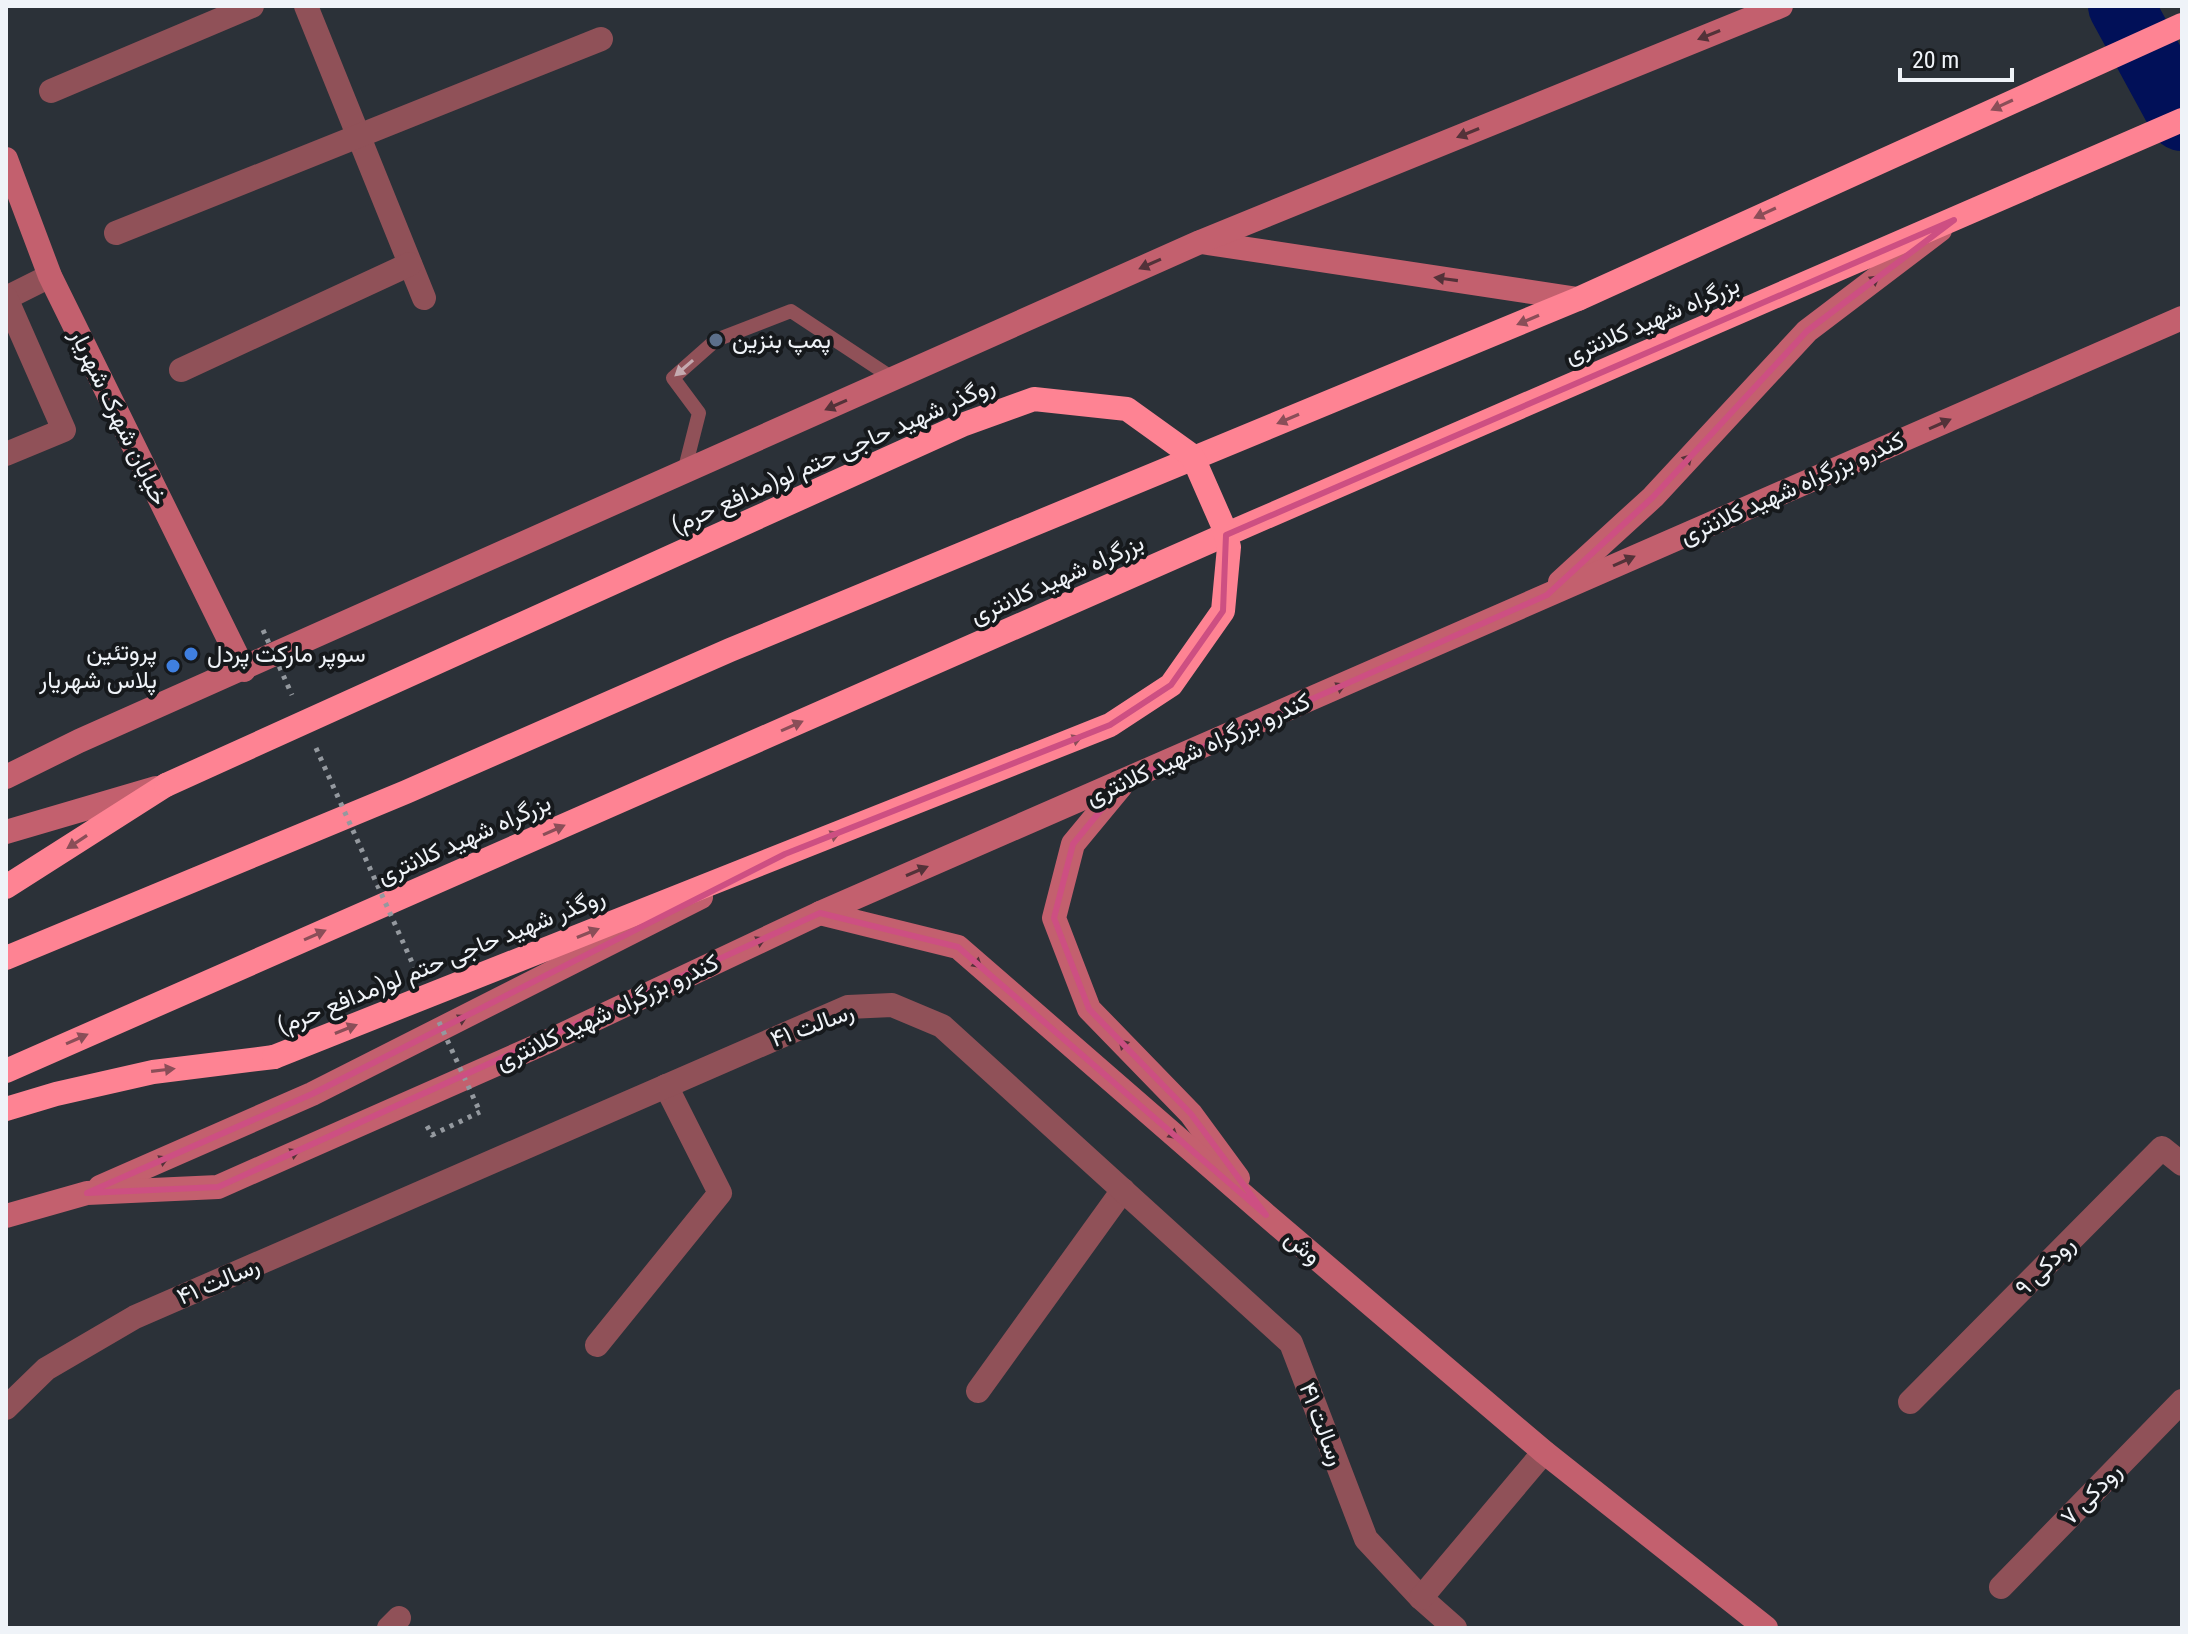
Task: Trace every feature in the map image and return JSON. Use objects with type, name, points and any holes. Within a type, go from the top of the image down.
[{"type":"highway","name":"بزرگراه شهید کلانتری","points":[[6,958],[406,792],[730,650],[1578,299],[2175,28]]},
{"type":"highway","name":"بزرگراه شهید کلانتری","points":[[6,1071],[1227,534],[2182,120]]},
{"type":"highway","name":"روگذر شهید حاجی حتم لو(مدافع حرم)","points":[[6,887],[166,785],[947,431],[1034,399],[1127,409],[1191,455],[1224,528],[1229,547],[1223,611],[1171,685],[1110,725],[274,1057],[153,1072],[6,1109]]},
{"type":"main road","points":[[6,777],[79,741],[1200,242],[1781,6]]},
{"type":"main road","name":"خیابان شهرک شهریار","points":[[6,159],[50,276],[244,670]]},
{"type":"main road","points":[[1547,595],[1653,497],[1807,331],[1954,220]]},
{"type":"main road","points":[[1200,242],[1578,299]]},
{"type":"main road","name":"کندرو بزرگراه شهید کلانتری","points":[[87,1193],[218,1187],[551,1040],[820,913],[2182,318]]},
{"type":"main road","points":[[1124,782],[1073,844],[1054,918],[1089,1009],[1191,1114],[1266,1215]]},
{"type":"main road","points":[[6,832],[166,785]]},
{"type":"main road","points":[[6,1216],[87,1193],[312,1094],[785,854]]},
{"type":"main road","name":"وش","points":[[820,913],[958,947],[1544,1452],[1766,1628]]},
{"type":"street","points":[[51,91],[252,6]]},
{"type":"street","points":[[306,6],[424,298]]},
{"type":"street","points":[[116,233],[601,39]]},
{"type":"street","points":[[181,370],[410,264]]},
{"type":"street","points":[[6,454],[64,430],[6,298],[50,276]]},
{"type":"street","name":"۴۱ رسالت","points":[[6,1408],[46,1369],[135,1317],[848,1007],[892,1005],[942,1026],[1291,1343],[1366,1539],[1421,1598],[1455,1628]]},
{"type":"street","points":[[597,1345],[720,1193],[666,1086]]},
{"type":"street","name":"رودکی ۹","points":[[1910,1402],[2162,1148],[2182,1164]]},
{"type":"street","points":[[978,1391],[1123,1190]]},
{"type":"street","name":"رودکی ۷","points":[[2001,1587],[2182,1401]]},
{"type":"street","points":[[1421,1598],[1544,1452]]},
{"type":"lane","points":[[684,472],[699,413],[673,378],[716,340],[791,311],[894,379]]},
{"type":"path","points":[[263,630],[294,701]]},
{"type":"path","points":[[314,744],[416,970]]},
{"type":"path","points":[[432,1135],[480,1112],[435,1013]]},
{"type":"highlighted area","points":[[1954,220],[1807,331],[1653,497],[1547,595],[1124,782],[1073,844],[1054,918],[1089,1009],[1191,1114],[1266,1215],[958,947],[820,913],[218,1187],[87,1193],[312,1094],[785,854],[1110,725],[1171,685],[1223,611],[1226,535]]},
{"type":"waterway","points":[[2121,6],[2182,118]]},
{"type":"place","name":"پمپ بنزین","points":[[716,340]]},
{"type":"place","name":"سوپر مارکت پردل","points":[[191,654]]},
{"type":"place","name":"پروتئین پلاس شهریار","points":[[173,666]]}]
